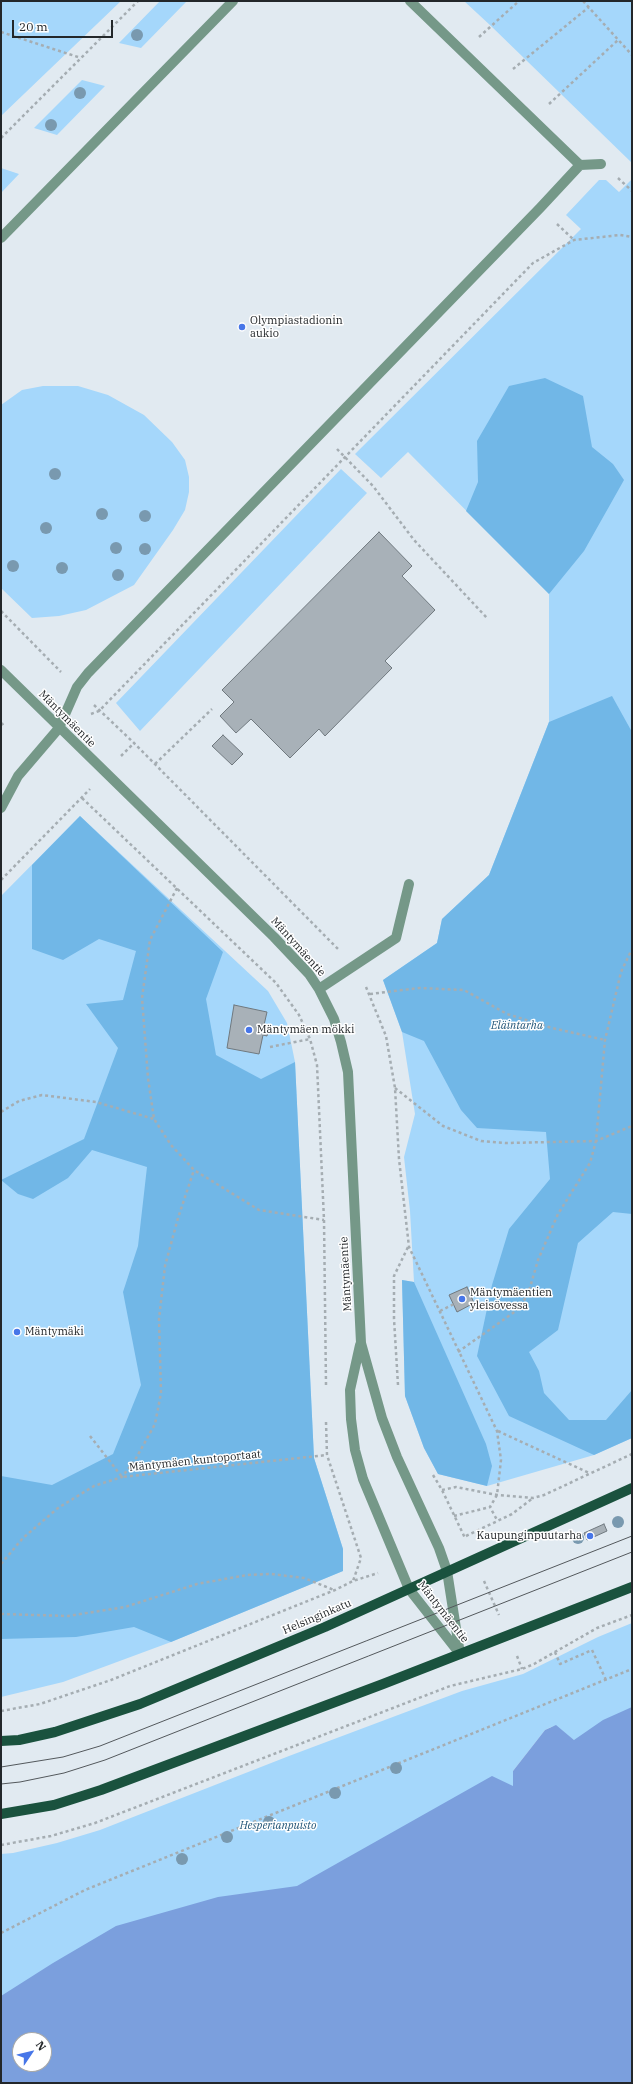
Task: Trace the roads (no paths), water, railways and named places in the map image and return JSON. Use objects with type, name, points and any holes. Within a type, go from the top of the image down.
[{"type":"main road","name":"Helsinginkatu","points":[[1,1741],[19,1740],[55,1732],[140,1704],[325,1627],[632,1488]]},
{"type":"main road","points":[[1,1814],[54,1805],[101,1790],[632,1587]]},
{"type":"street","points":[[1,238],[233,1]]},
{"type":"street","points":[[410,1],[580,165]]},
{"type":"street","points":[[1,808],[18,776],[59,728],[77,687],[88,673],[580,165],[601,164]]},
{"type":"street","name":"Mäntymäentie","points":[[1,670],[274,937],[309,974],[319,989],[334,1019],[348,1072],[361,1343],[382,1418],[397,1457],[439,1548],[447,1571],[460,1654]]},
{"type":"street","points":[[319,989],[396,938],[409,884]]},
{"type":"street","name":"Mäntymäentie","points":[[361,1343],[350,1390],[351,1419],[355,1450],[363,1479],[409,1589],[460,1654]]},
{"type":"tram line","points":[[1,1767],[63,1757],[100,1746],[632,1536]]},
{"type":"tram line","points":[[1,1784],[20,1782],[64,1773],[105,1760],[632,1552]]},
{"type":"place","name":"Olympiastadionin aukio","points":[[242,327]]},
{"type":"place","name":"Mäntymäen mökki","points":[[249,1030]]},
{"type":"place","name":"Mäntymäentien yleisövessa","points":[[462,1299]]},
{"type":"place","name":"Mäntymäki","points":[[17,1332]]},
{"type":"place","name":"Kaupunginpuutarha","points":[[590,1536]]},
{"type":"park label","name":"Eläintarha","points":[[517,1026]]},
{"type":"park label","name":"Hesperianpuisto","points":[[278,1826]]}]
